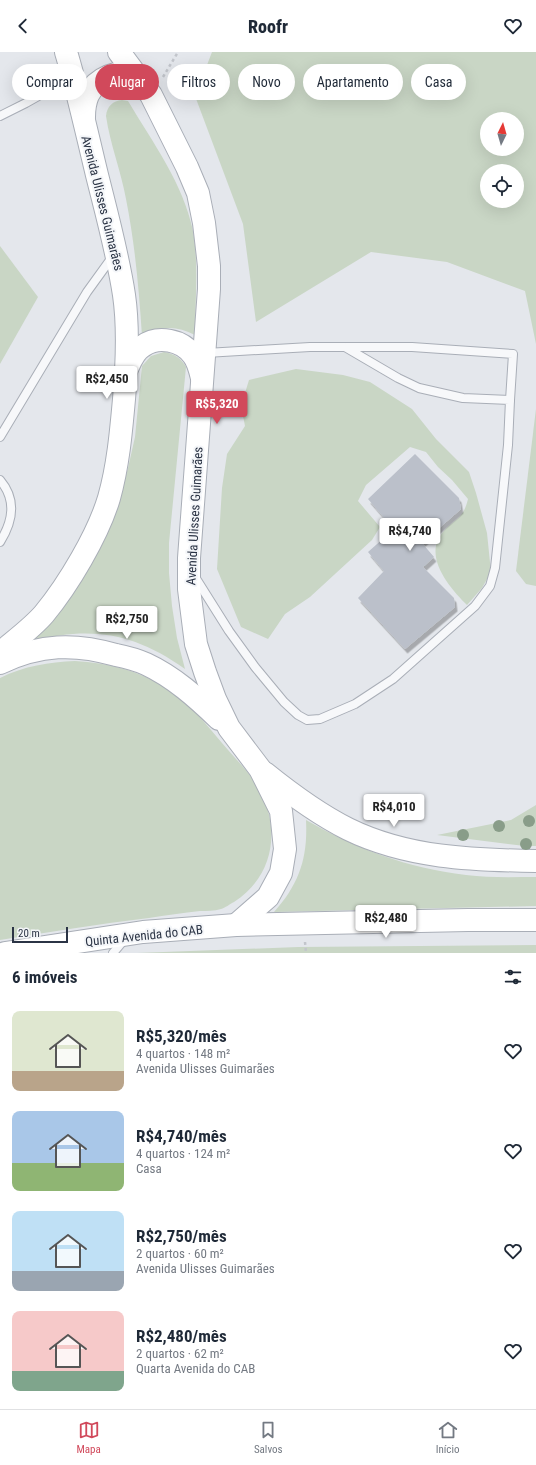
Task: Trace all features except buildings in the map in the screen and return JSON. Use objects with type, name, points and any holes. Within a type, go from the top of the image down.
[{"type":"main road","name":"Avenida Ulisses Guimarães","points":[[66,52],[70,64]]},
{"type":"main road","name":"Avenida Ulisses Guimarães","points":[[119,52],[128,64]]},
{"type":"main road","points":[[84,124],[87,97],[95,85]]},
{"type":"main road","name":"Avenida Ulisses Guimarães","points":[[0,653],[43,615],[59,594],[86,550],[98,526],[108,500],[120,444],[127,369],[124,296],[116,252],[78,100]]},
{"type":"main road","name":"Avenida Ulisses Guimarães","points":[[154,100],[187,167],[198,193],[202,207],[209,266],[205,353],[192,506],[189,569],[189,589],[196,644],[212,692],[229,728],[260,769]]},
{"type":"main road","points":[[127,369],[132,356],[142,346],[156,340],[170,340],[183,345],[194,355],[203,383]]},
{"type":"main road","points":[[0,663],[34,651],[59,647],[82,648],[126,657],[146,664],[181,686],[197,698],[229,728]]},
{"type":"main road","points":[[260,769],[291,794],[320,813],[349,830],[382,842],[405,849],[446,857],[479,860],[536,861]]},
{"type":"main road","points":[[236,926],[268,897],[280,873],[285,849],[281,811],[260,769]]},
{"type":"main road","name":"Quinta Avenida do CAB","points":[[6,953],[128,934],[236,926],[536,920]]},
{"type":"lane","points":[[0,116],[31,100]]},
{"type":"lane","points":[[0,437],[86,292],[116,252]]},
{"type":"lane","points":[[189,569],[228,630],[255,667],[284,702],[298,715],[307,720],[320,720],[355,704],[393,679],[475,606],[490,586],[495,568],[508,445],[513,354],[412,347],[310,347],[205,353]]},
{"type":"lane","points":[[345,347],[398,378],[419,388],[463,398],[510,400]]},
{"type":"lane","points":[[0,480],[7,489],[11,498],[12,509],[9,522],[0,542]]},
{"type":"lane","points":[[113,953],[128,934]]},
{"type":"path","points":[[159,82],[178,52]]},
{"type":"green space","points":[[212,52],[536,52],[536,344],[525,291],[447,262],[371,252],[256,322],[243,224],[196,100],[230,100],[230,64],[207,64]]},
{"type":"green space","points":[[122,100],[128,101],[175,180],[188,213],[193,231],[196,257],[195,335],[175,328],[168,328],[155,330],[142,336],[140,302],[132,233],[124,189],[106,116],[108,109],[116,102]]},
{"type":"green space","points":[[0,246],[38,297],[0,364]]},
{"type":"green space","points":[[164,352],[177,357],[186,367],[169,543],[169,573],[172,606],[177,638],[185,669],[148,647],[130,640],[112,636],[74,634],[54,636],[32,641],[47,626],[120,496],[135,437],[142,366],[151,356]]},
{"type":"green space","points":[[296,369],[343,375],[370,382],[412,409],[436,439],[469,472],[487,533],[491,572],[482,588],[467,605],[446,581],[437,561],[436,551],[437,541],[447,527],[464,511],[468,499],[426,452],[410,447],[366,485],[358,501],[380,527],[372,540],[310,597],[285,614],[268,639],[241,627],[217,569],[222,488],[227,454],[245,426],[241,406],[249,380]]},
{"type":"green space","points":[[536,409],[536,586],[526,584],[516,571]]},
{"type":"green space","points":[[75,661],[122,668],[145,676],[166,688],[182,700],[203,720],[254,780],[265,800],[271,832],[270,848],[266,864],[259,878],[248,891],[234,902],[213,911],[200,911],[0,940],[0,678],[18,670],[37,665]]},
{"type":"green space","points":[[536,805],[536,846],[525,846],[437,835],[511,820]]},
{"type":"green space","points":[[306,820],[363,848],[383,856],[423,868],[475,876],[536,877],[536,906],[274,912],[290,891],[300,870],[305,846]]},
{"type":"green space","points":[[536,945],[536,953],[137,953],[298,947]]}]
